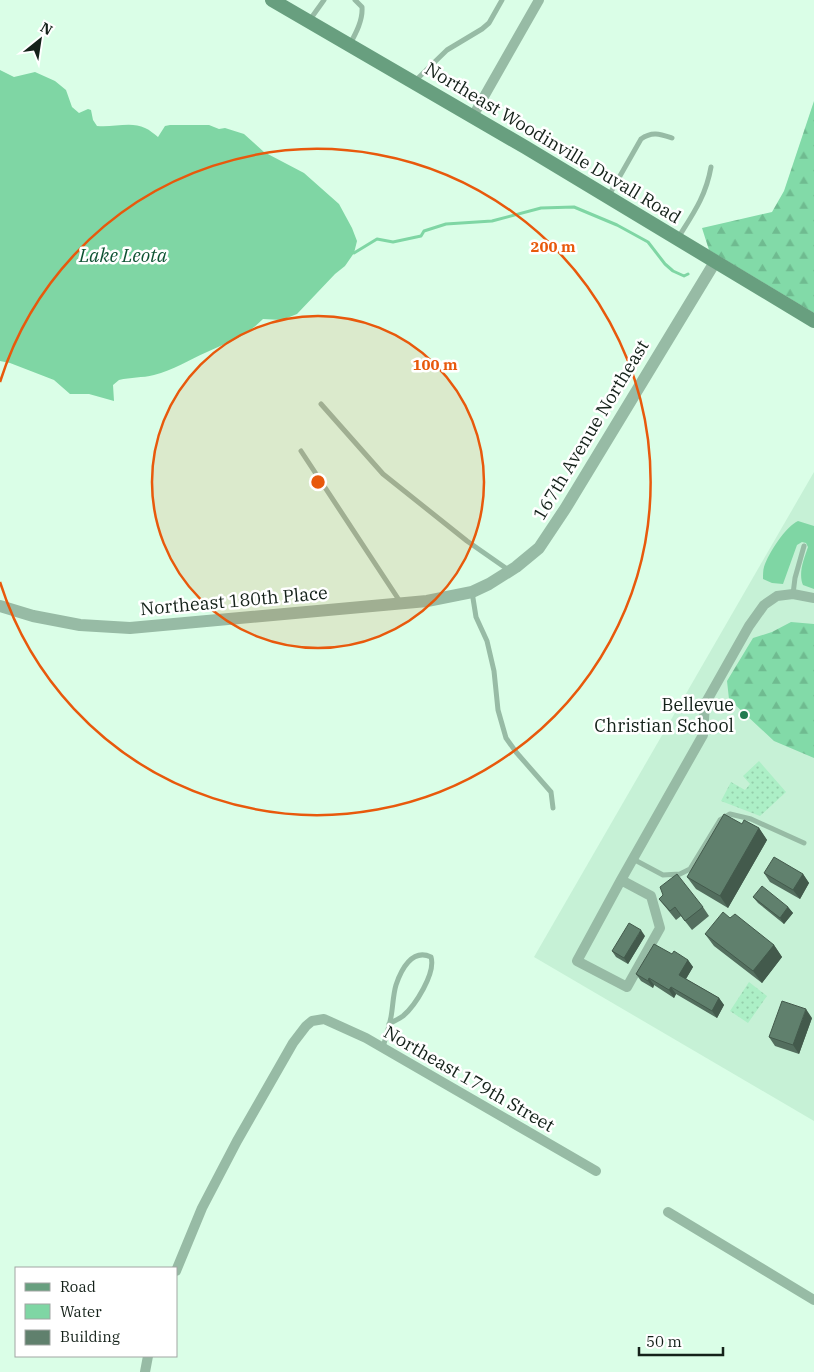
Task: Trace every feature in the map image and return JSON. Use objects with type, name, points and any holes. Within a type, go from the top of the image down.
[{"type":"main road","name":"Northeast Woodinville Duvall Road","points":[[272,0],[474,116],[814,321]]},
{"type":"street","points":[[474,116],[539,0]]},
{"type":"street","name":"167th Avenue Northeast","points":[[472,592],[511,571],[539,548],[565,509],[715,262]]},
{"type":"street","name":"Northeast 180th Place","points":[[0,606],[33,616],[80,625],[130,628],[427,601],[472,592]]},
{"type":"street","points":[[621,880],[651,896],[660,928],[627,987],[577,961],[621,880],[633,858],[703,735],[705,704],[749,626],[764,605],[777,596],[793,594],[814,598]]},
{"type":"street","name":"Northeast 179th Street","points":[[178,1267],[202,1208],[237,1141],[293,1043],[312,1021],[324,1019],[366,1038],[596,1171]]},
{"type":"street","points":[[668,1212],[814,1300]]},
{"type":"street","points":[[145,1369],[155,1372]]},
{"type":"lane","points":[[309,22],[324,0]]},
{"type":"lane","points":[[349,45],[355,34],[362,12],[362,7],[355,0]]},
{"type":"lane","points":[[414,82],[447,50],[489,23],[502,0]]},
{"type":"lane","points":[[608,197],[641,139],[646,135],[656,133],[672,138]]},
{"type":"lane","points":[[677,239],[703,198],[711,167]]},
{"type":"lane","points":[[321,404],[383,474],[467,541],[511,571]]},
{"type":"lane","points":[[300,452],[401,603]]},
{"type":"lane","points":[[793,594],[795,578],[804,546]]},
{"type":"lane","points":[[472,592],[476,617],[487,641],[494,671],[498,710],[506,738],[551,792],[553,808]]},
{"type":"lane","points":[[633,858],[663,875],[680,874],[690,869],[720,820],[730,814],[752,819],[804,843]]},
{"type":"lane","points":[[383,1047],[394,994],[402,973],[412,958],[425,954],[430,957],[432,968],[415,1002],[403,1016],[389,1024]]},
{"type":"shaded area","name":"Bellevue Christian School","points":[[814,472],[814,1121],[534,957]]},
{"type":"shaded area","points":[[759,761],[786,792],[760,816],[721,801],[731,782],[745,790],[750,784],[743,776]]},
{"type":"shaded area","points":[[749,982],[767,996],[748,1023],[730,1011]]},
{"type":"green space","points":[[814,101],[814,313],[709,250],[702,228],[772,212],[784,191]]},
{"type":"green space","points":[[791,622],[814,624],[814,758],[774,741],[729,699],[727,681],[753,638],[772,632]]},
{"type":"water","name":"Lake Leota","points":[[0,70],[14,77],[35,72],[55,81],[66,90],[72,107],[79,113],[88,109],[91,110],[93,120],[97,126],[140,126],[158,137],[165,126],[170,125],[209,125],[244,134],[264,152],[304,173],[339,204],[357,241],[354,253],[345,266],[297,314],[282,320],[263,319],[249,331],[236,338],[161,373],[119,380],[113,385],[114,401],[89,394],[70,394],[54,380],[0,361]]},
{"type":"water","points":[[798,521],[814,526],[814,589],[803,585],[801,576],[802,566],[808,547],[806,543],[802,542],[797,545],[783,584],[772,583],[763,579],[764,567],[773,548],[788,528]]},
{"type":"building","points":[[724,814],[742,824],[744,820],[759,828],[720,896],[687,877]]},
{"type":"building","points":[[774,857],[803,874],[793,890],[764,873]]},
{"type":"building","points":[[677,874],[703,907],[685,921],[675,907],[670,911],[659,899],[663,895],[660,887]]},
{"type":"building","points":[[762,886],[788,907],[780,918],[753,897]]},
{"type":"building","points":[[723,912],[730,918],[735,914],[774,945],[753,971],[705,934]]},
{"type":"building","points":[[629,923],[641,930],[624,958],[612,951]]},
{"type":"building","points":[[654,944],[672,954],[674,951],[688,960],[679,975],[719,998],[712,1011],[671,987],[669,990],[649,978],[648,981],[636,974]]},
{"type":"building","points":[[782,1001],[806,1009],[793,1045],[769,1037]]},
{"type":"waterway","points":[[354,253],[377,239],[393,242],[421,236],[424,231],[446,224],[492,221],[541,208],[574,207],[617,225],[648,242],[673,271],[684,276],[688,274]]},
{"type":"place","name":"Bellevue Christian School","points":[[744,715]]}]
